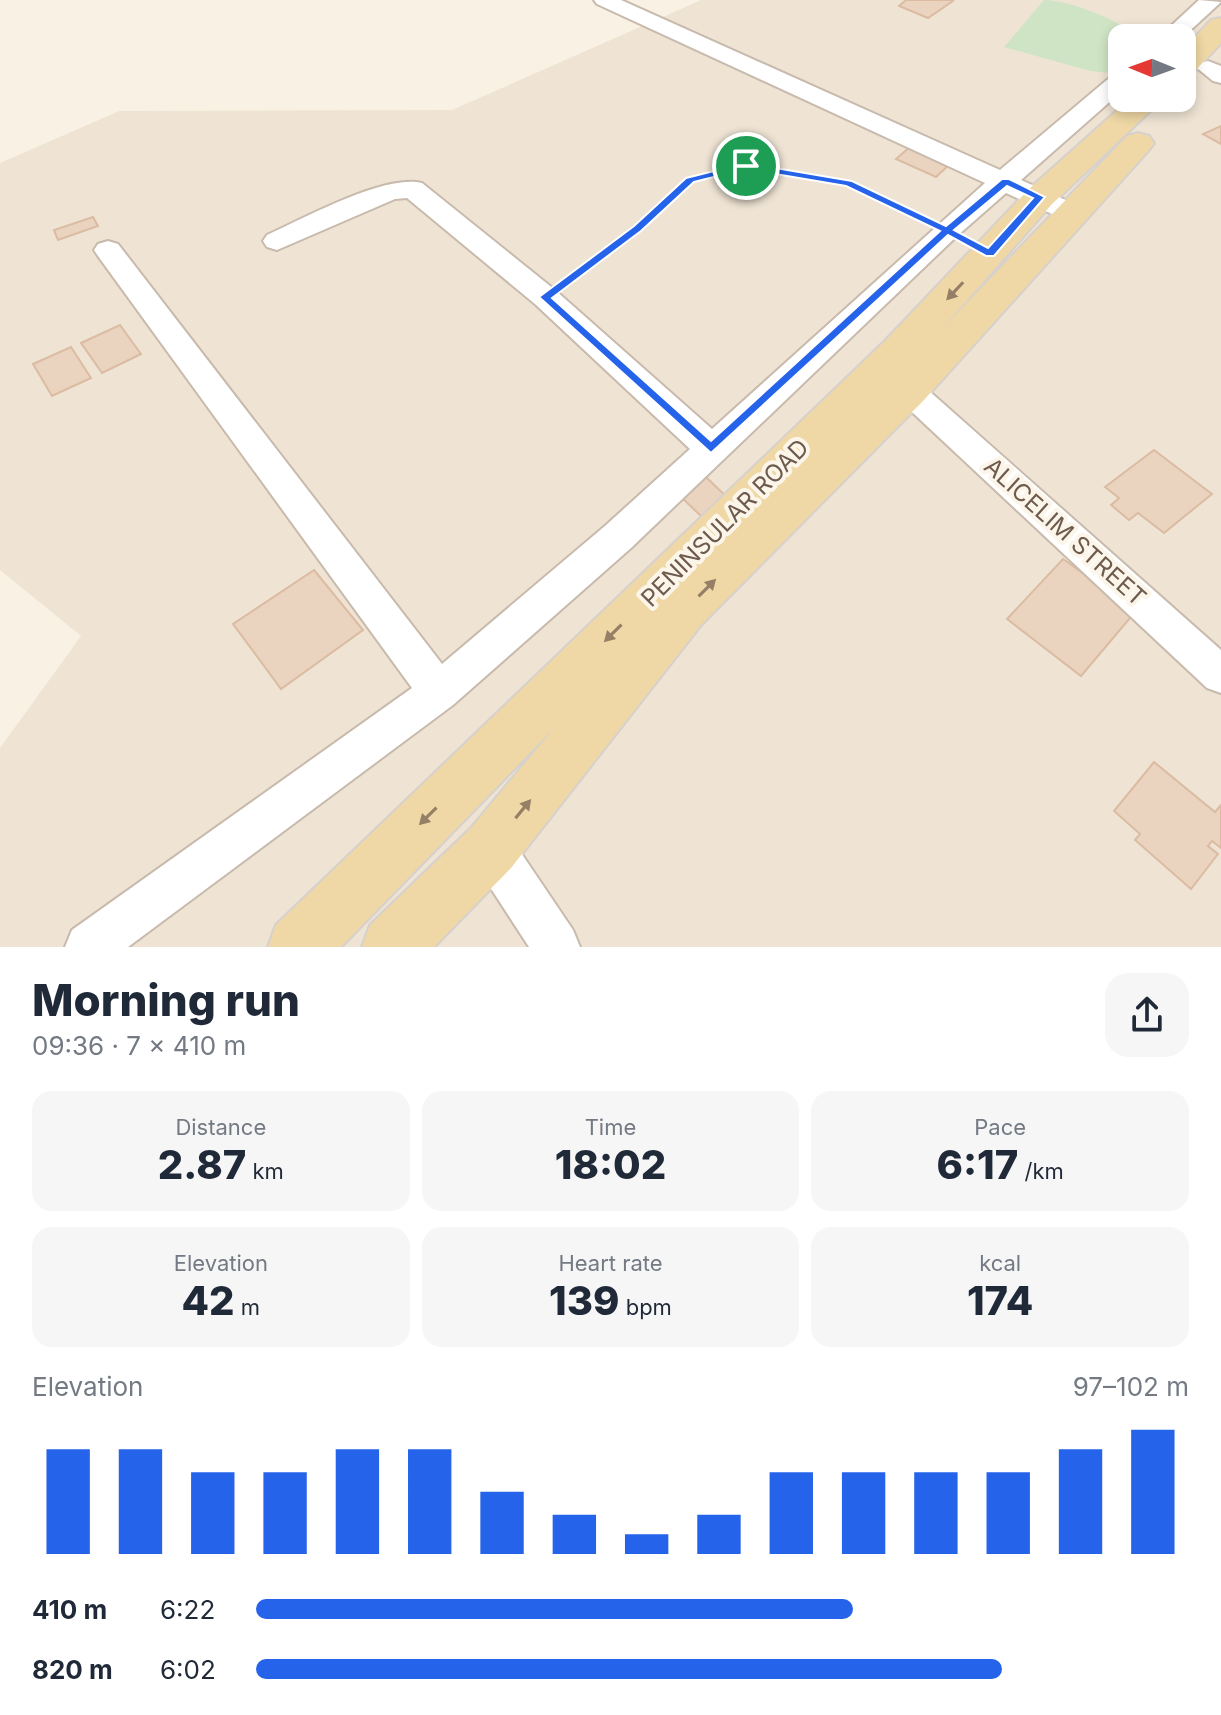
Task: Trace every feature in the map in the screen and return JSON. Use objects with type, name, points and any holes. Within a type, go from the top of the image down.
[{"type":"main road","name":"PENINSULAR ROAD","points":[[392,947],[491,848],[684,610],[908,390],[1039,197],[1199,77],[1211,9]]},
{"type":"main road","name":"PENINSULAR ROAD","points":[[298,947],[899,351],[1039,197],[1133,112]]},
{"type":"street","points":[[604,0],[1039,197]]},
{"type":"street","points":[[1189,24],[1211,9]]},
{"type":"street","points":[[89,947],[439,692],[618,537],[947,230],[1039,197],[1108,99]]},
{"type":"street","points":[[277,241],[390,191],[413,189],[545,297],[711,448]]},
{"type":"street","points":[[108,250],[439,692]]},
{"type":"street","name":"ALICELIM STREET","points":[[908,390],[1221,675]]},
{"type":"street","points":[[491,848],[556,947]]},
{"type":"path","points":[[545,297],[638,229],[690,180],[746,166],[848,183],[947,230]]},
{"type":"shaded area","points":[[701,0],[1221,0],[1221,947],[0,947],[0,748],[81,636],[0,570],[0,163],[119,111],[452,110]]},
{"type":"green space","points":[[1044,0],[1068,4],[1119,24],[1108,24],[1108,73],[1090,71],[1004,47]]},
{"type":"building","points":[[906,0],[953,1],[928,18],[899,6]]},
{"type":"building","points":[[1221,126],[1221,144],[1203,134]]},
{"type":"building","points":[[911,146],[951,163],[936,177],[896,159]]},
{"type":"building","points":[[93,217],[98,226],[58,240],[54,230]]},
{"type":"building","points":[[120,325],[141,354],[102,373],[81,343]]},
{"type":"building","points":[[71,347],[91,378],[52,396],[33,364]]},
{"type":"building","points":[[1154,450],[1212,494],[1164,533],[1138,513],[1129,520],[1111,505],[1119,498],[1105,487]]},
{"type":"building","points":[[706,477],[732,502],[705,520],[679,495]]},
{"type":"building","points":[[1063,559],[1136,611],[1081,676],[1007,619]]},
{"type":"building","points":[[314,570],[363,630],[281,689],[233,624]]},
{"type":"building","points":[[1154,762],[1215,812],[1221,805],[1221,848],[1212,841],[1208,846],[1218,854],[1191,889],[1135,840],[1140,834],[1114,811]]},
{"type":"route","points":[[746,166],[690,180],[638,229],[545,297],[711,448],[947,230],[990,254],[1040,197],[1006,181],[947,230],[848,183],[746,166]]}]
